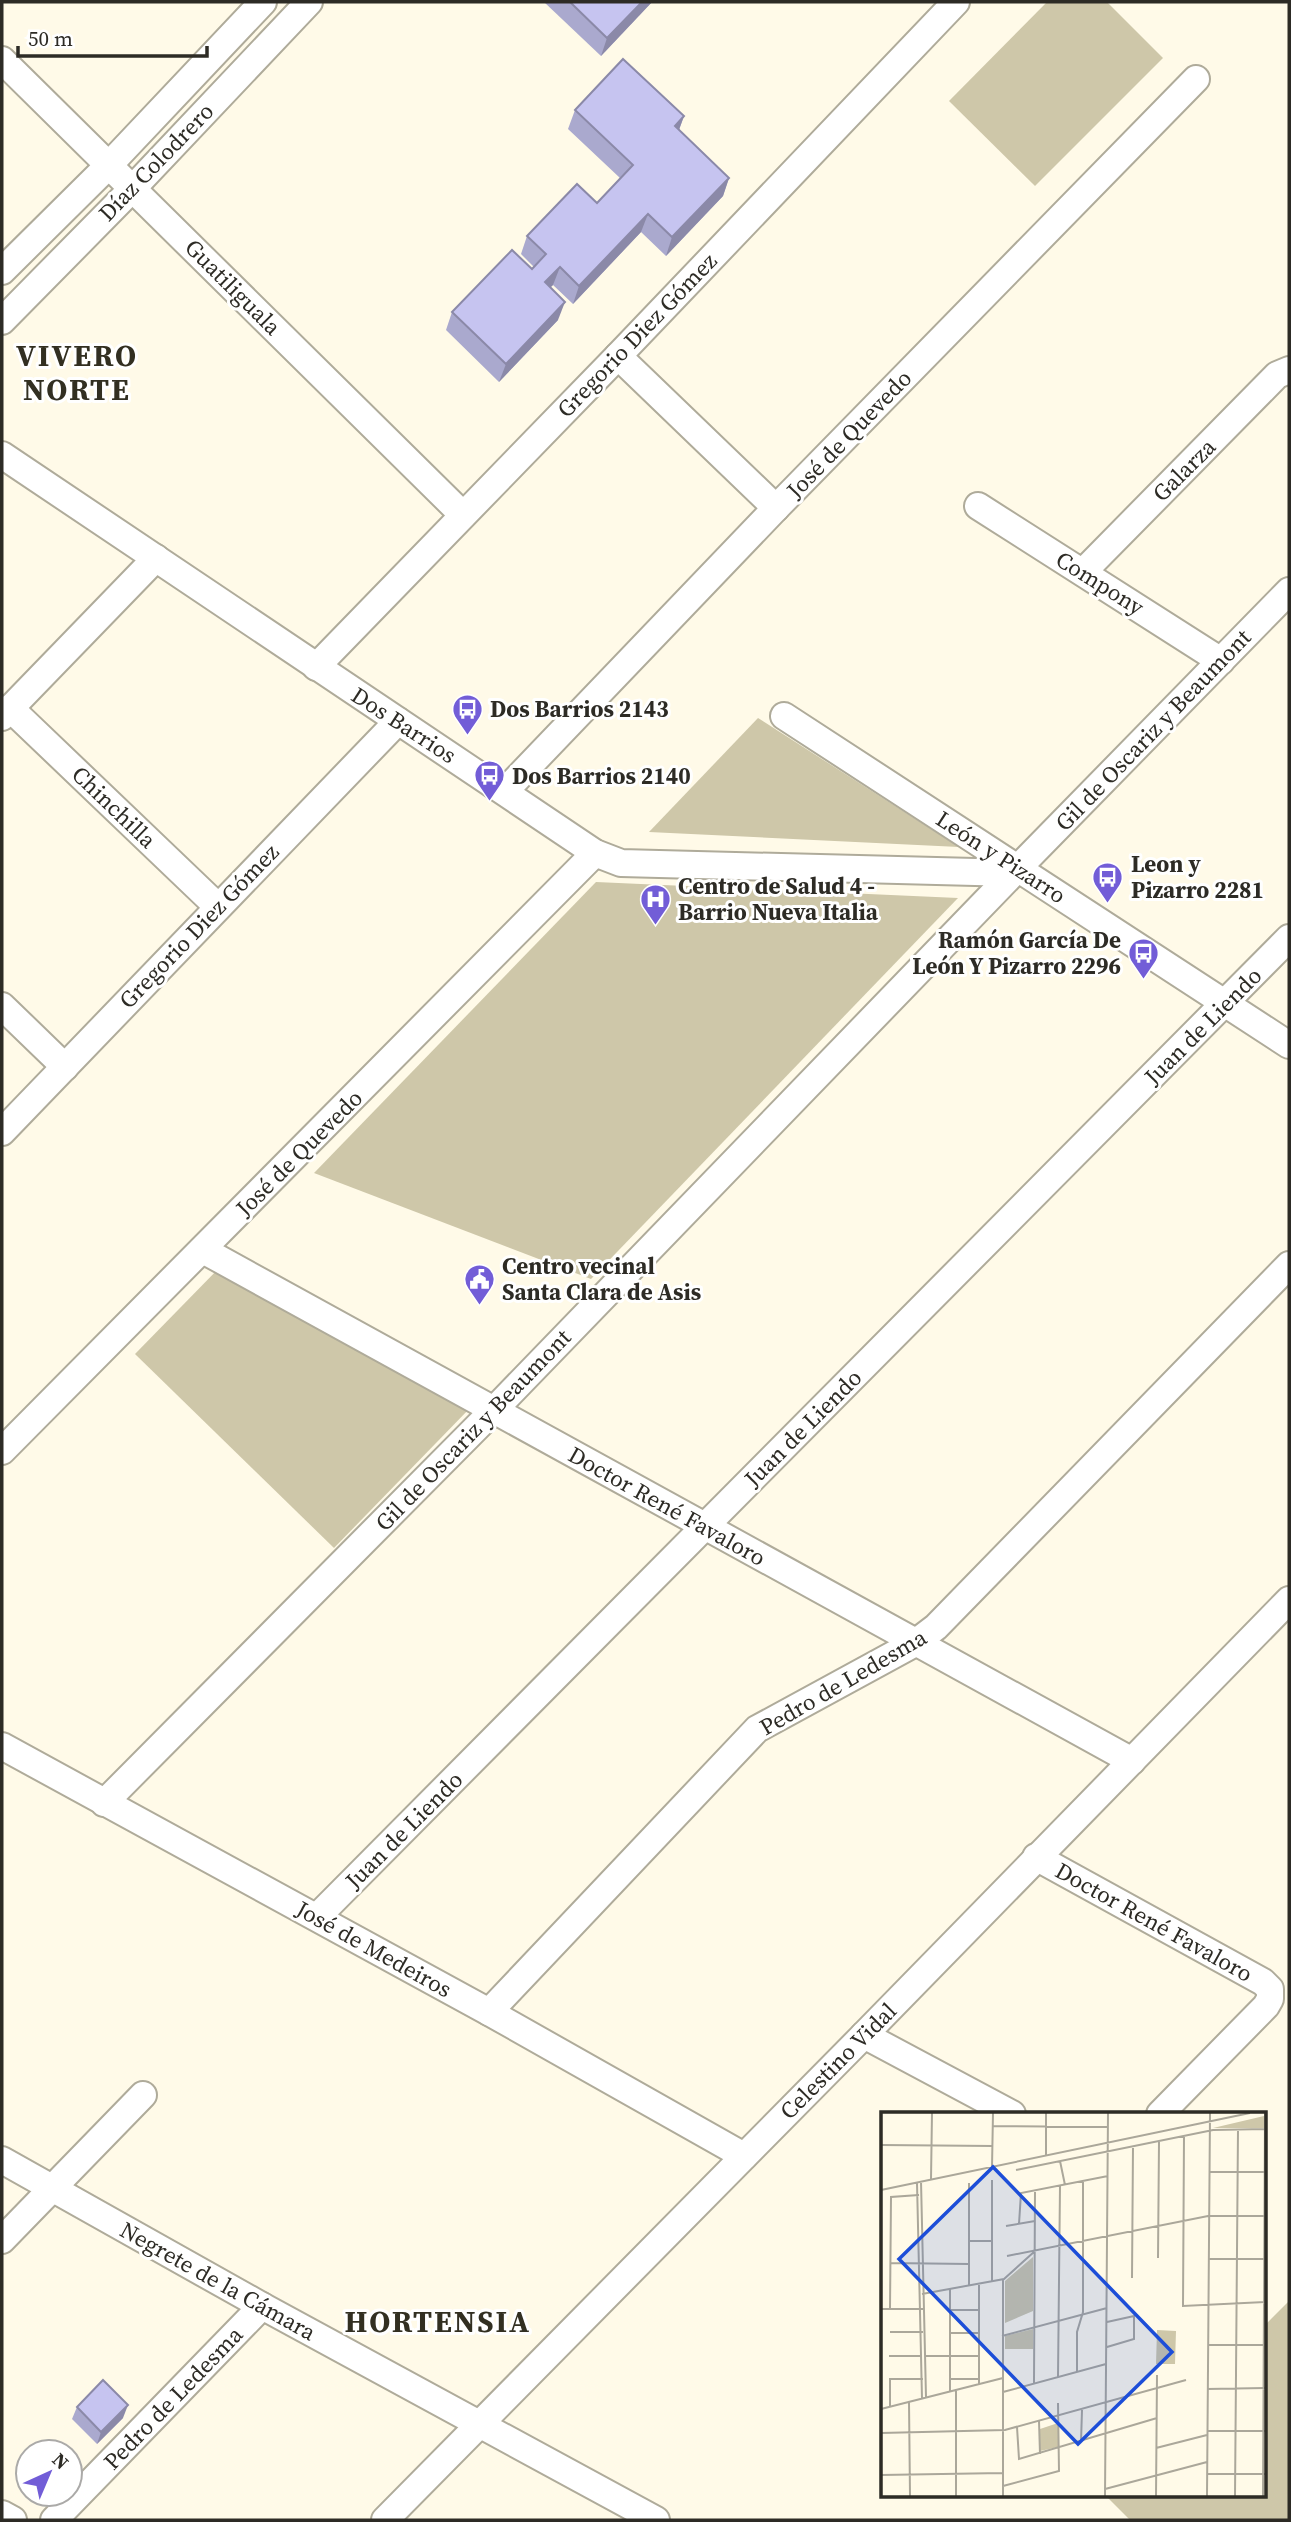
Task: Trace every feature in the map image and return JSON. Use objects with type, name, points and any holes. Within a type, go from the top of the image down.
[{"type":"street","name":"Díaz Colodrero","points":[[2,271],[109,165],[264,2]]},
{"type":"street","name":"Díaz Colodrero","points":[[2,321],[133,188],[309,2]]},
{"type":"street","name":"Gregorio Diez Gómez","points":[[316,667],[956,2]]},
{"type":"street","name":"Guatiliguala","points":[[2,60],[463,515]]},
{"type":"street","name":"José de Quevedo","points":[[505,791],[776,508],[1196,79]]},
{"type":"street","points":[[618,356],[776,508]]},
{"type":"street","name":"Galarza","points":[[1083,572],[1278,375],[1288,370]]},
{"type":"street","name":"Dos Barrios","points":[[2,455],[595,853],[621,863],[1016,870]]},
{"type":"street","name":"Compony","points":[[978,506],[1221,661]]},
{"type":"street","points":[[6,713],[156,558]]},
{"type":"street","name":"Gil de Oscariz y Beaumont","points":[[104,1803],[494,1410],[1289,591]]},
{"type":"street","name":"Chinchilla","points":[[6,713],[217,906]]},
{"type":"street","name":"León y Pizarro","points":[[783,716],[1289,1045]]},
{"type":"street","name":"Gregorio Diez Gómez","points":[[2,1132],[398,721]]},
{"type":"street","name":"José de Quevedo","points":[[2,1451],[595,853]]},
{"type":"street","name":"Juan de Liendo","points":[[317,1917],[1289,938]]},
{"type":"street","points":[[2,1006],[65,1067]]},
{"type":"street","name":"Doctor René Favaloro","points":[[203,1250],[1132,1761]]},
{"type":"street","name":"Pedro de Ledesma","points":[[489,2012],[757,1729],[915,1643],[936,1627],[1289,1265]]},
{"type":"street","name":"Celestino Vidal","points":[[385,2520],[1289,1600]]},
{"type":"street","name":"José de Medeiros","points":[[2,1746],[317,1917],[744,2155]]},
{"type":"street","name":"Doctor René Favaloro","points":[[1037,1857],[1263,1982],[1270,1989],[1270,1999],[1266,2006],[1162,2112]]},
{"type":"street","points":[[864,2035],[1008,2112]]},
{"type":"street","points":[[2,2240],[143,2095]]},
{"type":"street","name":"Negrete de la Cámara","points":[[2,2160],[262,2306],[656,2520]]},
{"type":"street","name":"Pedro de Ledesma","points":[[54,2520],[262,2306]]},
{"type":"street","points":[[2,2514],[13,2520]]},
{"type":"shaded area","points":[[1047,2],[1107,2],[1163,58],[1035,186],[949,101]]},
{"type":"shaded area","points":[[758,718],[959,847],[649,832]]},
{"type":"shaded area","points":[[596,882],[958,898],[591,1279],[314,1173]]},
{"type":"shaded area","points":[[222,1265],[471,1407],[334,1548],[135,1354]]},
{"type":"shaded area","points":[[1289,2301],[1289,2520],[1130,2520],[1108,2498],[1266,2498],[1266,2324]]},
{"type":"building","points":[[570,2],[642,2],[607,38]]},
{"type":"building","points":[[623,59],[684,116],[675,126],[729,178],[672,237],[648,214],[579,286],[560,267],[545,282],[565,302],[506,364],[452,312],[512,250],[532,269],[546,254],[527,236],[577,184],[597,203],[633,165],[575,110]]},
{"type":"building","points":[[103,2380],[128,2405],[101,2432],[77,2407]]},
{"type":"place","name":"Dos Barrios 2143","points":[[467,736]]},
{"type":"place","name":"Dos Barrios 2140","points":[[489,803]]},
{"type":"place","name":"Leon y Pizarro 2281","points":[[1108,904]]},
{"type":"place","name":"Centro de Salud 4 - Barrio Nueva Italia","points":[[655,926]]},
{"type":"place","name":"Ramón García De León Y Pizarro 2296","points":[[1144,980]]},
{"type":"place","name":"Centro vecinal Santa Clara de Asis","points":[[479,1306]]},
{"type":"district","name":"VIVERO NORTE","points":[[77,372]]},
{"type":"district","name":"HORTENSIA","points":[[438,2321]]}]
